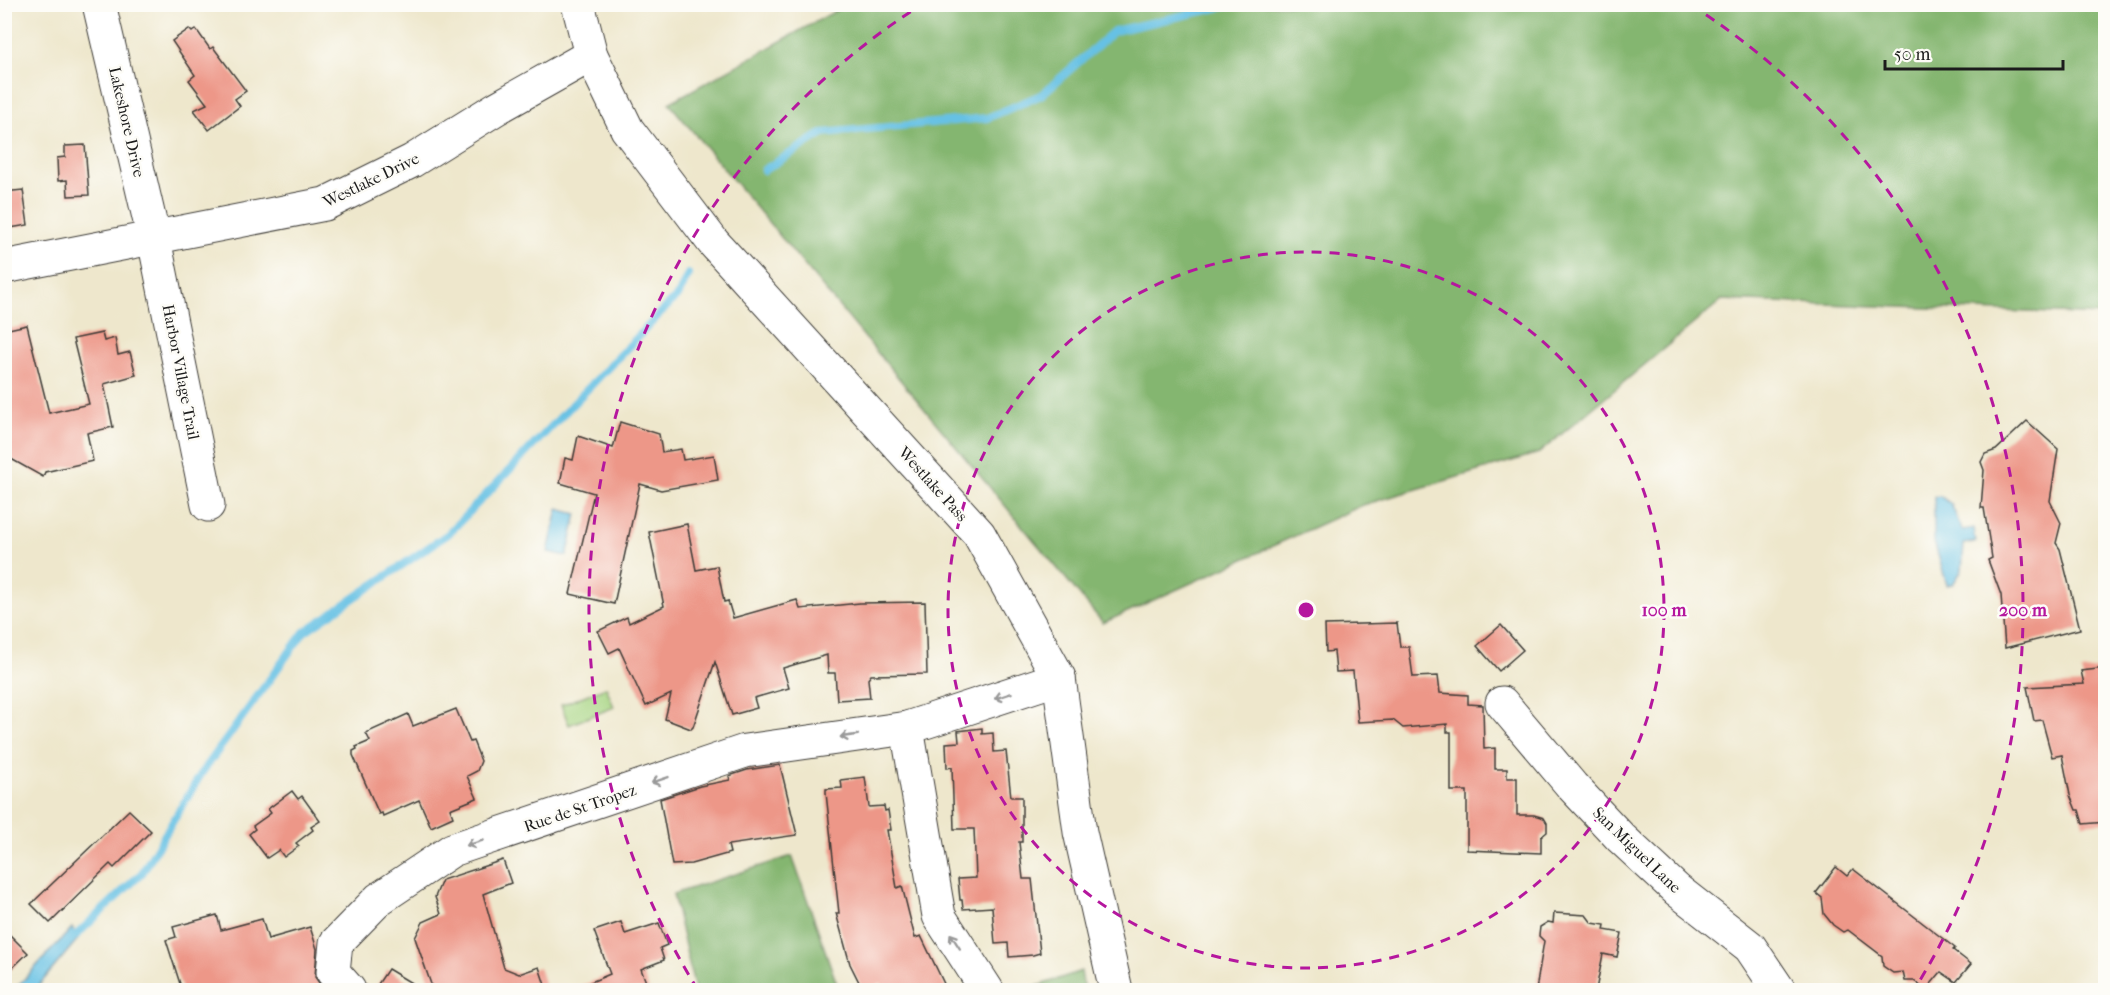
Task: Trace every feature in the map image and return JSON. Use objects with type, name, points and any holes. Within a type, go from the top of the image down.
[{"type":"street","name":"Lakeshore Drive","points":[[99,4],[154,239]]},
{"type":"street","points":[[578,4],[591,56]]},
{"type":"street","name":"Westlake Drive","points":[[4,267],[325,204],[412,161],[497,108],[591,56]]},
{"type":"street","name":"Westlake Pass","points":[[591,56],[627,129],[713,242],[979,534],[1059,678],[1080,832],[1116,990]]},
{"type":"street","name":"Harbor Village Trail","points":[[154,239],[208,505]]},
{"type":"street","name":"Rue de St Tropez","points":[[349,990],[333,972],[336,943],[379,899],[452,850],[745,751],[907,728],[1059,678]]},
{"type":"street","name":"San Miguel Lane","points":[[1502,703],[1572,786],[1621,838],[1677,890],[1750,947],[1779,990]]},
{"type":"street","points":[[907,728],[939,916],[987,990]]},
{"type":"green space","points":[[846,5],[2105,5],[2105,315],[1722,300],[1539,453],[1363,505],[1103,623],[669,103]]},
{"type":"green space","points":[[606,687],[614,707],[569,725],[561,705]]},
{"type":"green space","points":[[792,856],[839,990],[695,990],[673,894]]},
{"type":"green space","points":[[1081,971],[1084,990],[1026,990]]},
{"type":"water","points":[[1940,496],[1951,504],[1962,530],[1974,528],[1976,542],[1964,544],[1962,570],[1953,584],[1947,585],[1934,542],[1934,497]]},
{"type":"water","points":[[558,509],[577,514],[567,556],[548,552]]},
{"type":"water","points":[[72,928],[78,939],[35,990],[14,990]]},
{"type":"building","points":[[189,29],[192,32],[196,29],[210,49],[213,47],[246,91],[235,99],[240,106],[209,130],[194,110],[207,104],[189,80],[195,75],[172,41]]},
{"type":"building","points":[[85,145],[89,195],[68,196],[67,180],[58,181],[57,158],[65,157],[65,146]]},
{"type":"building","points":[[23,190],[28,225],[4,229],[4,192]]},
{"type":"building","points":[[27,325],[49,413],[89,404],[73,339],[102,333],[104,341],[115,338],[118,355],[130,352],[136,375],[104,384],[113,427],[87,433],[93,461],[45,472],[43,477],[4,455],[4,330]]},
{"type":"building","points":[[2027,421],[2058,449],[2050,501],[2061,523],[2056,543],[2060,549],[2080,629],[2005,648],[2001,595],[1988,560],[1992,558],[1984,508],[1981,508],[1984,470],[1981,462],[1985,454],[1996,450]]},
{"type":"building","points":[[620,422],[659,434],[662,452],[681,449],[683,460],[714,455],[718,480],[661,490],[640,484],[614,604],[570,594],[594,493],[560,483],[565,458],[573,460],[578,436],[613,448]]},
{"type":"building","points":[[687,524],[696,570],[717,566],[724,602],[728,601],[733,618],[797,600],[800,609],[860,603],[925,602],[927,674],[871,675],[868,679],[870,698],[837,700],[835,673],[828,673],[827,655],[783,668],[789,688],[754,698],[757,708],[732,715],[715,662],[693,727],[691,729],[665,719],[671,694],[646,706],[619,648],[609,653],[598,631],[627,617],[629,623],[664,606],[649,532]]},
{"type":"building","points":[[1397,623],[1400,647],[1409,647],[1413,677],[1438,676],[1440,693],[1468,695],[1468,704],[1483,705],[1484,749],[1495,748],[1495,769],[1507,769],[1507,778],[1517,778],[1517,815],[1534,815],[1544,818],[1547,823],[1547,832],[1541,837],[1541,853],[1467,850],[1467,791],[1451,791],[1451,732],[1447,732],[1447,724],[1403,728],[1393,720],[1358,722],[1353,671],[1336,672],[1334,651],[1326,652],[1325,625]]},
{"type":"building","points":[[1501,625],[1523,650],[1499,671],[1477,646]]},
{"type":"building","points":[[2106,668],[2106,822],[2083,824],[2079,810],[2076,810],[2070,795],[2062,755],[2052,757],[2042,720],[2034,721],[2027,687],[2084,684],[2081,671]]},
{"type":"building","points":[[456,709],[481,761],[477,771],[467,776],[477,798],[450,809],[453,817],[431,827],[419,800],[383,816],[382,813],[379,814],[353,755],[356,747],[370,741],[366,733],[408,714],[413,726]]},
{"type":"building","points":[[982,728],[982,734],[993,733],[994,752],[1006,751],[1011,797],[1022,797],[1022,842],[1019,842],[1023,879],[1032,879],[1040,953],[1033,955],[1009,957],[1008,943],[995,944],[992,907],[963,909],[962,900],[960,900],[958,879],[976,878],[974,829],[954,829],[952,767],[947,768],[946,743],[959,742],[958,731]]},
{"type":"building","points":[[780,765],[797,835],[728,845],[730,853],[691,864],[672,865],[660,799],[700,786],[730,780],[729,776],[747,770]]},
{"type":"building","points":[[865,777],[869,807],[884,806],[885,811],[888,810],[891,830],[887,830],[897,888],[902,886],[915,938],[921,936],[947,990],[884,990],[881,983],[863,990],[850,964],[836,913],[839,913],[826,789],[842,788],[841,780]]},
{"type":"building","points":[[292,791],[298,799],[302,796],[320,821],[311,827],[313,830],[296,843],[299,846],[284,857],[279,850],[267,858],[249,834],[255,829],[253,826],[271,813],[268,809]]},
{"type":"building","points":[[129,810],[151,831],[114,868],[110,864],[50,923],[31,904]]},
{"type":"building","points":[[503,860],[511,883],[483,894],[504,968],[519,974],[539,967],[545,985],[558,990],[433,990],[415,938],[423,922],[441,914],[435,897],[442,880]]},
{"type":"building","points":[[1836,867],[1847,876],[1853,869],[1955,948],[1953,950],[1971,964],[1956,982],[1941,972],[1926,990],[1914,981],[1905,981],[1903,972],[1893,973],[1883,966],[1882,956],[1848,930],[1843,932],[1833,925],[1824,914],[1822,898],[1816,893]]},
{"type":"building","points":[[1554,913],[1586,915],[1592,923],[1605,925],[1604,930],[1622,933],[1617,957],[1603,954],[1596,990],[1536,990],[1544,941],[1539,936],[1540,927],[1548,922],[1553,923]]},
{"type":"building","points":[[217,915],[221,930],[262,919],[268,939],[310,927],[317,949],[315,977],[324,990],[182,990],[166,940],[176,937],[173,927]]},
{"type":"building","points":[[621,922],[625,934],[659,923],[667,945],[660,948],[664,960],[641,969],[649,990],[572,990],[610,974],[594,931]]},
{"type":"building","points":[[4,929],[28,953],[4,976]]},
{"type":"building","points":[[388,969],[423,990],[374,990]]},
{"type":"waterway","points":[[764,170],[823,133],[987,118],[1041,95],[1114,31],[1234,4]]},
{"type":"waterway","points":[[70,941],[142,873],[201,774],[304,632],[448,534],[679,294],[688,274]]}]
